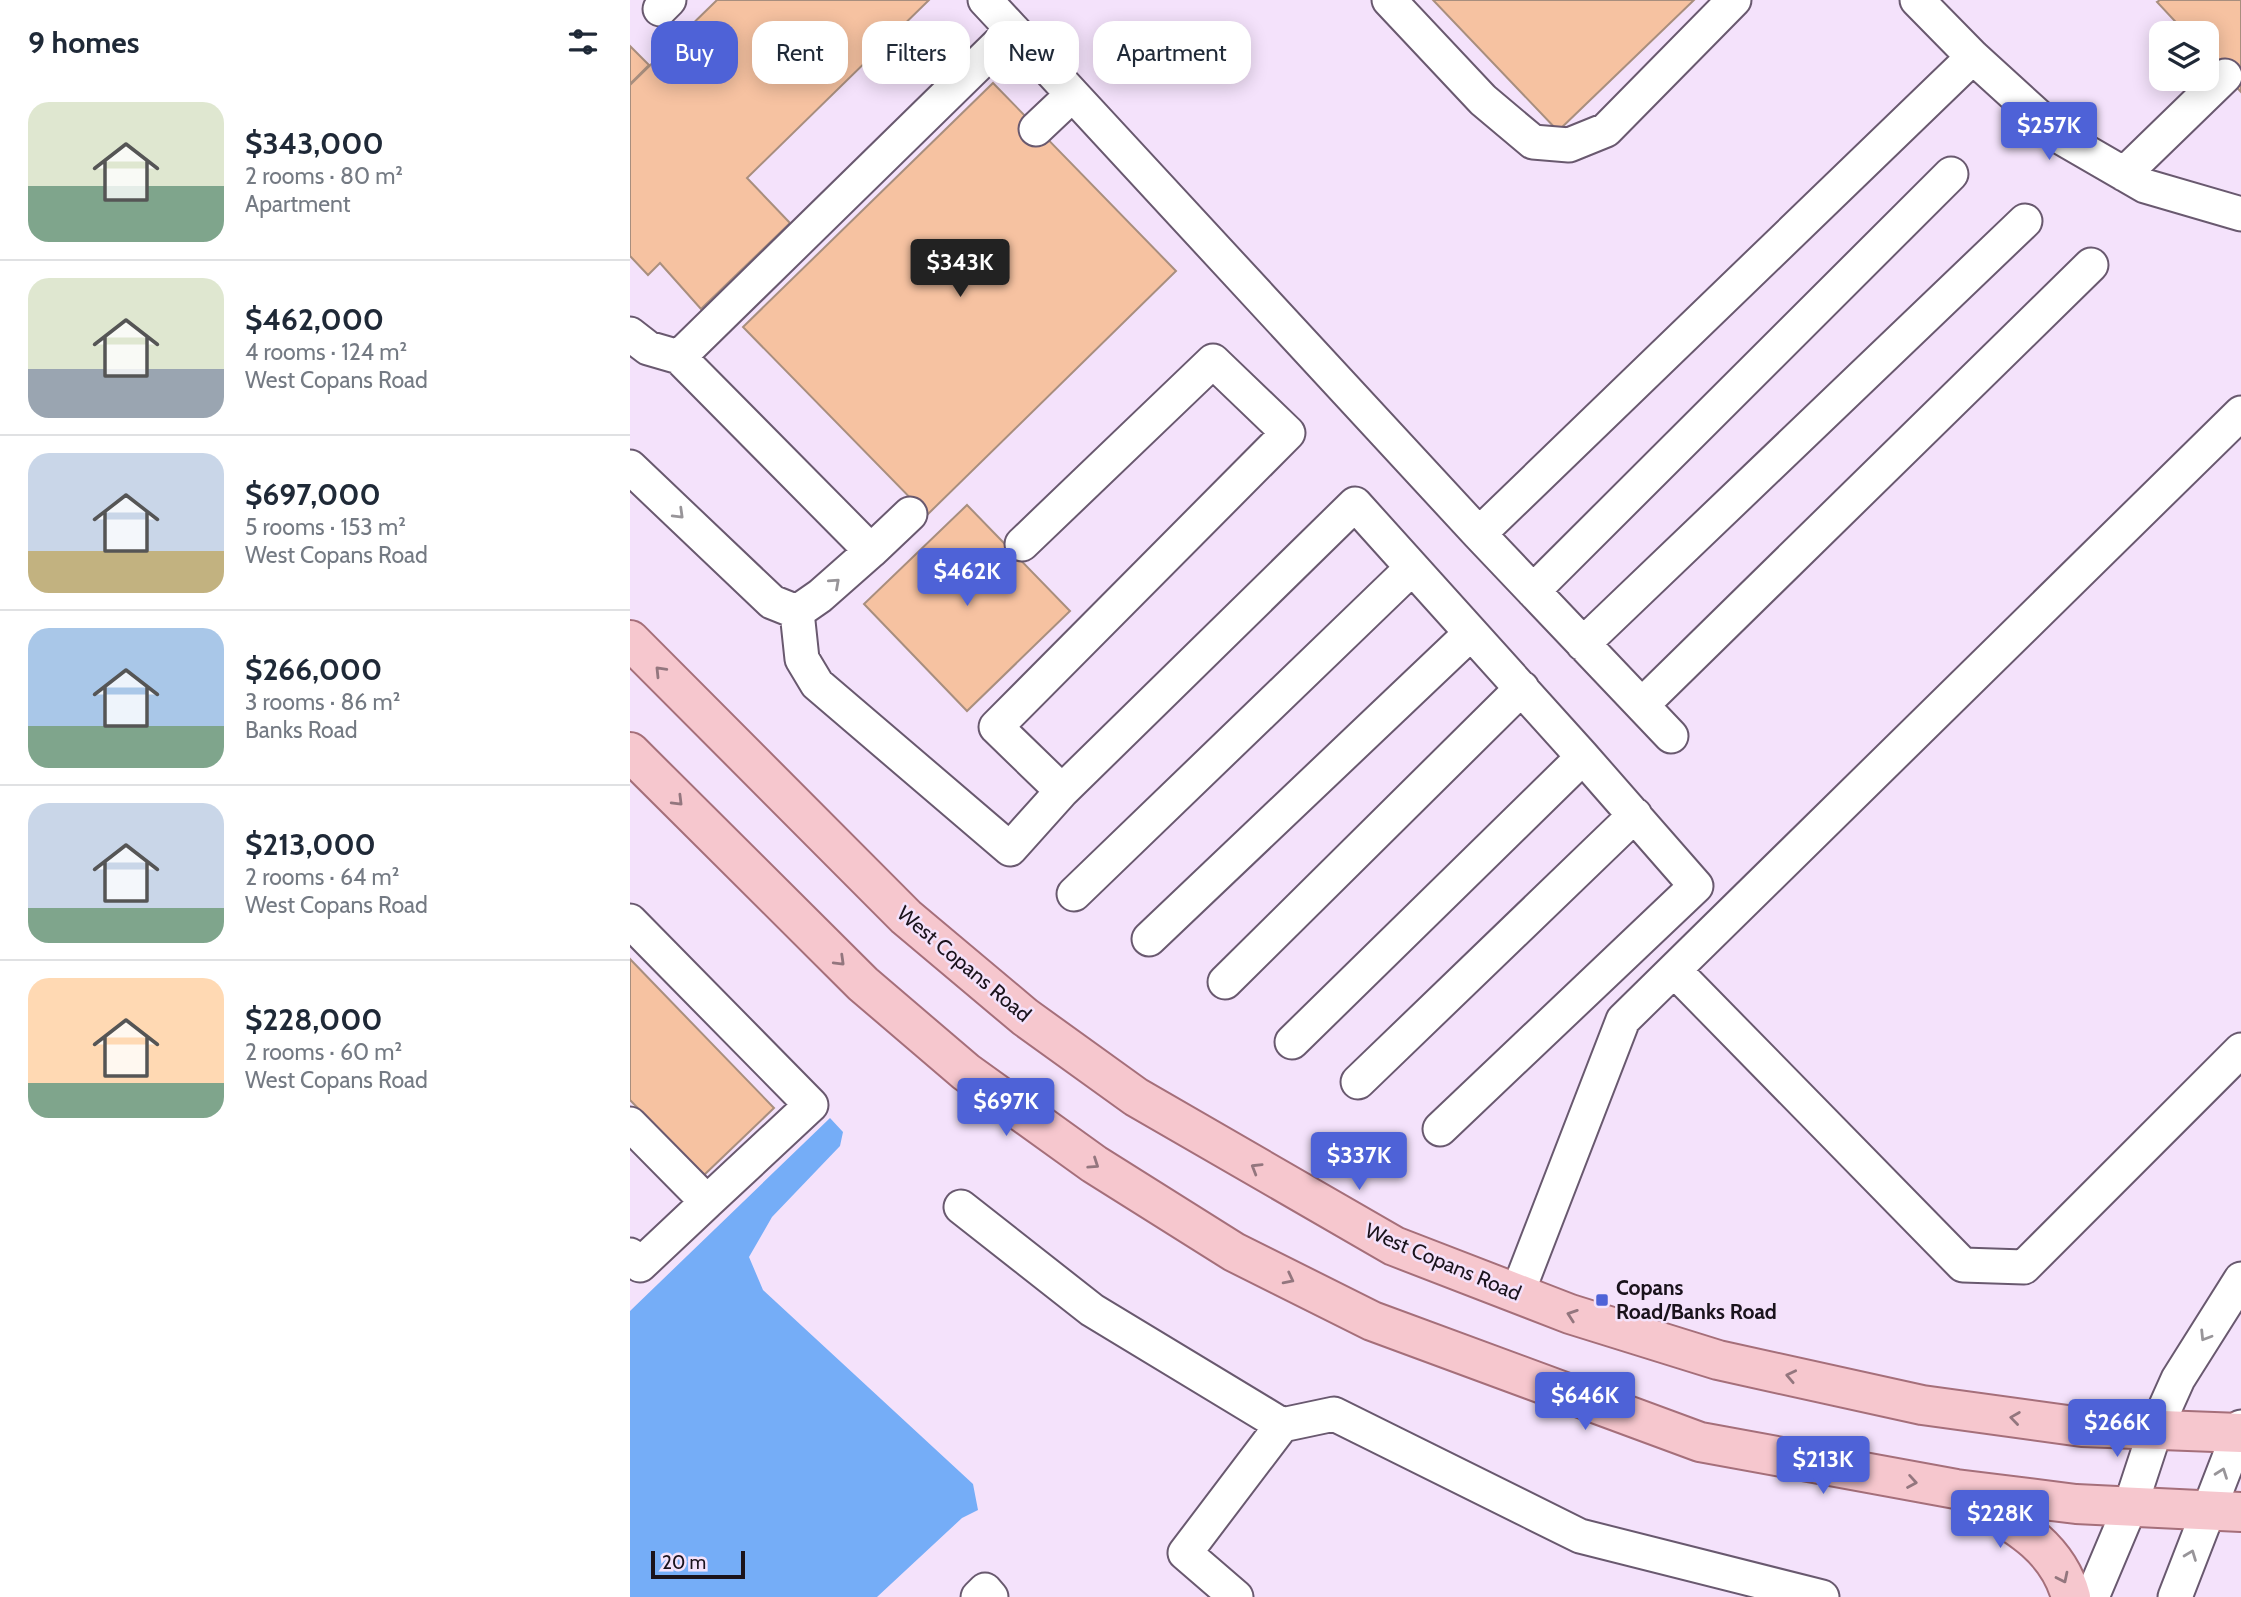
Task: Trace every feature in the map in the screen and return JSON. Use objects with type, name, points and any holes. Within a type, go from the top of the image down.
[{"type":"main road","name":"West Copans Road","points":[[630,640],[906,917],[1025,1017],[1136,1097],[1394,1246],[1570,1314],[1718,1360],[1922,1405],[2082,1427],[2240,1431]]},
{"type":"main road","points":[[630,752],[863,984],[966,1072],[1094,1164],[1234,1252],[1372,1321],[1700,1442],[1956,1489],[2130,1507],[2224,1512]]},
{"type":"main road","points":[[1956,1489],[2032,1535],[2049,1552],[2062,1573],[2071,1597]]},
{"type":"street","points":[[985,0],[1005,21]]},
{"type":"street","points":[[1389,0],[1483,100],[1533,142],[1570,145],[1605,130],[1734,0]]},
{"type":"street","points":[[1917,0],[1973,57],[2062,138],[2146,186],[2241,214]]},
{"type":"street","points":[[871,551],[642,346],[984,55]]},
{"type":"street","points":[[1479,534],[1973,57]]},
{"type":"street","points":[[2124,174],[2225,76]]},
{"type":"street","points":[[1062,84],[1479,534],[1671,736]]},
{"type":"street","points":[[1036,129],[1072,95]]},
{"type":"street","points":[[1533,591],[1951,174]]},
{"type":"street","points":[[1583,644],[2025,221]]},
{"type":"street","points":[[1642,705],[2091,265]]},
{"type":"street","points":[[1022,544],[1213,361],[1287,433],[996,727],[1062,791]]},
{"type":"street","points":[[1517,1294],[1623,1020],[2241,413]]},
{"type":"street","points":[[630,467],[772,602],[797,612]]},
{"type":"street","points":[[797,612],[802,659],[817,684],[1010,849],[1062,791],[1355,504],[1696,886],[1440,1129]]},
{"type":"street","points":[[797,612],[820,596],[910,514]]},
{"type":"street","points":[[1074,894],[1412,568]]},
{"type":"street","points":[[1149,939],[1471,633]]},
{"type":"street","points":[[1225,982],[1522,688]]},
{"type":"street","points":[[1292,1042],[1583,757]]},
{"type":"street","points":[[1358,1082],[1635,815]]},
{"type":"street","points":[[630,921],[811,1105],[640,1265],[630,1255]]},
{"type":"street","points":[[1674,970],[1963,1265],[2024,1267],[2241,1050]]},
{"type":"street","points":[[630,1124],[707,1202]]},
{"type":"street","points":[[961,1207],[1092,1310],[1282,1425]]},
{"type":"street","points":[[2092,1597],[2130,1507],[2156,1428],[2178,1379],[2241,1279]]},
{"type":"street","points":[[1236,1597],[1185,1553],[1282,1425],[1334,1414],[1580,1536],[1822,1597]]},
{"type":"street","points":[[2175,1597],[2224,1512],[2240,1431]]},
{"type":"street","points":[[978,1597],[985,1590],[991,1597]]},
{"type":"water","points":[[830,1118],[843,1132],[840,1146],[772,1217],[749,1257],[763,1290],[973,1484],[978,1510],[962,1518],[877,1597],[630,1597],[630,1311]]},
{"type":"building","points":[[717,0],[929,0],[908,21],[862,21],[862,66],[848,79],[848,21],[752,21],[752,84],[843,84],[747,178],[790,223],[701,309],[660,263],[648,275],[630,256],[630,85],[651,64],[651,84],[738,84],[738,21],[696,21]]},
{"type":"building","points":[[1433,0],[1694,0],[1558,131]]},
{"type":"building","points":[[2241,0],[2241,92],[2219,68],[2219,21],[2175,21],[2157,2]]},
{"type":"building","points":[[630,46],[649,65],[630,84]]},
{"type":"building","points":[[992,84],[1176,271],[927,515],[743,327]]},
{"type":"building","points":[[967,505],[1070,611],[967,711],[864,604]]},
{"type":"building","points":[[630,959],[774,1108],[703,1176],[630,1100]]},
{"type":"place","name":"Copans Road/Banks Road","points":[[1602,1300]]}]
